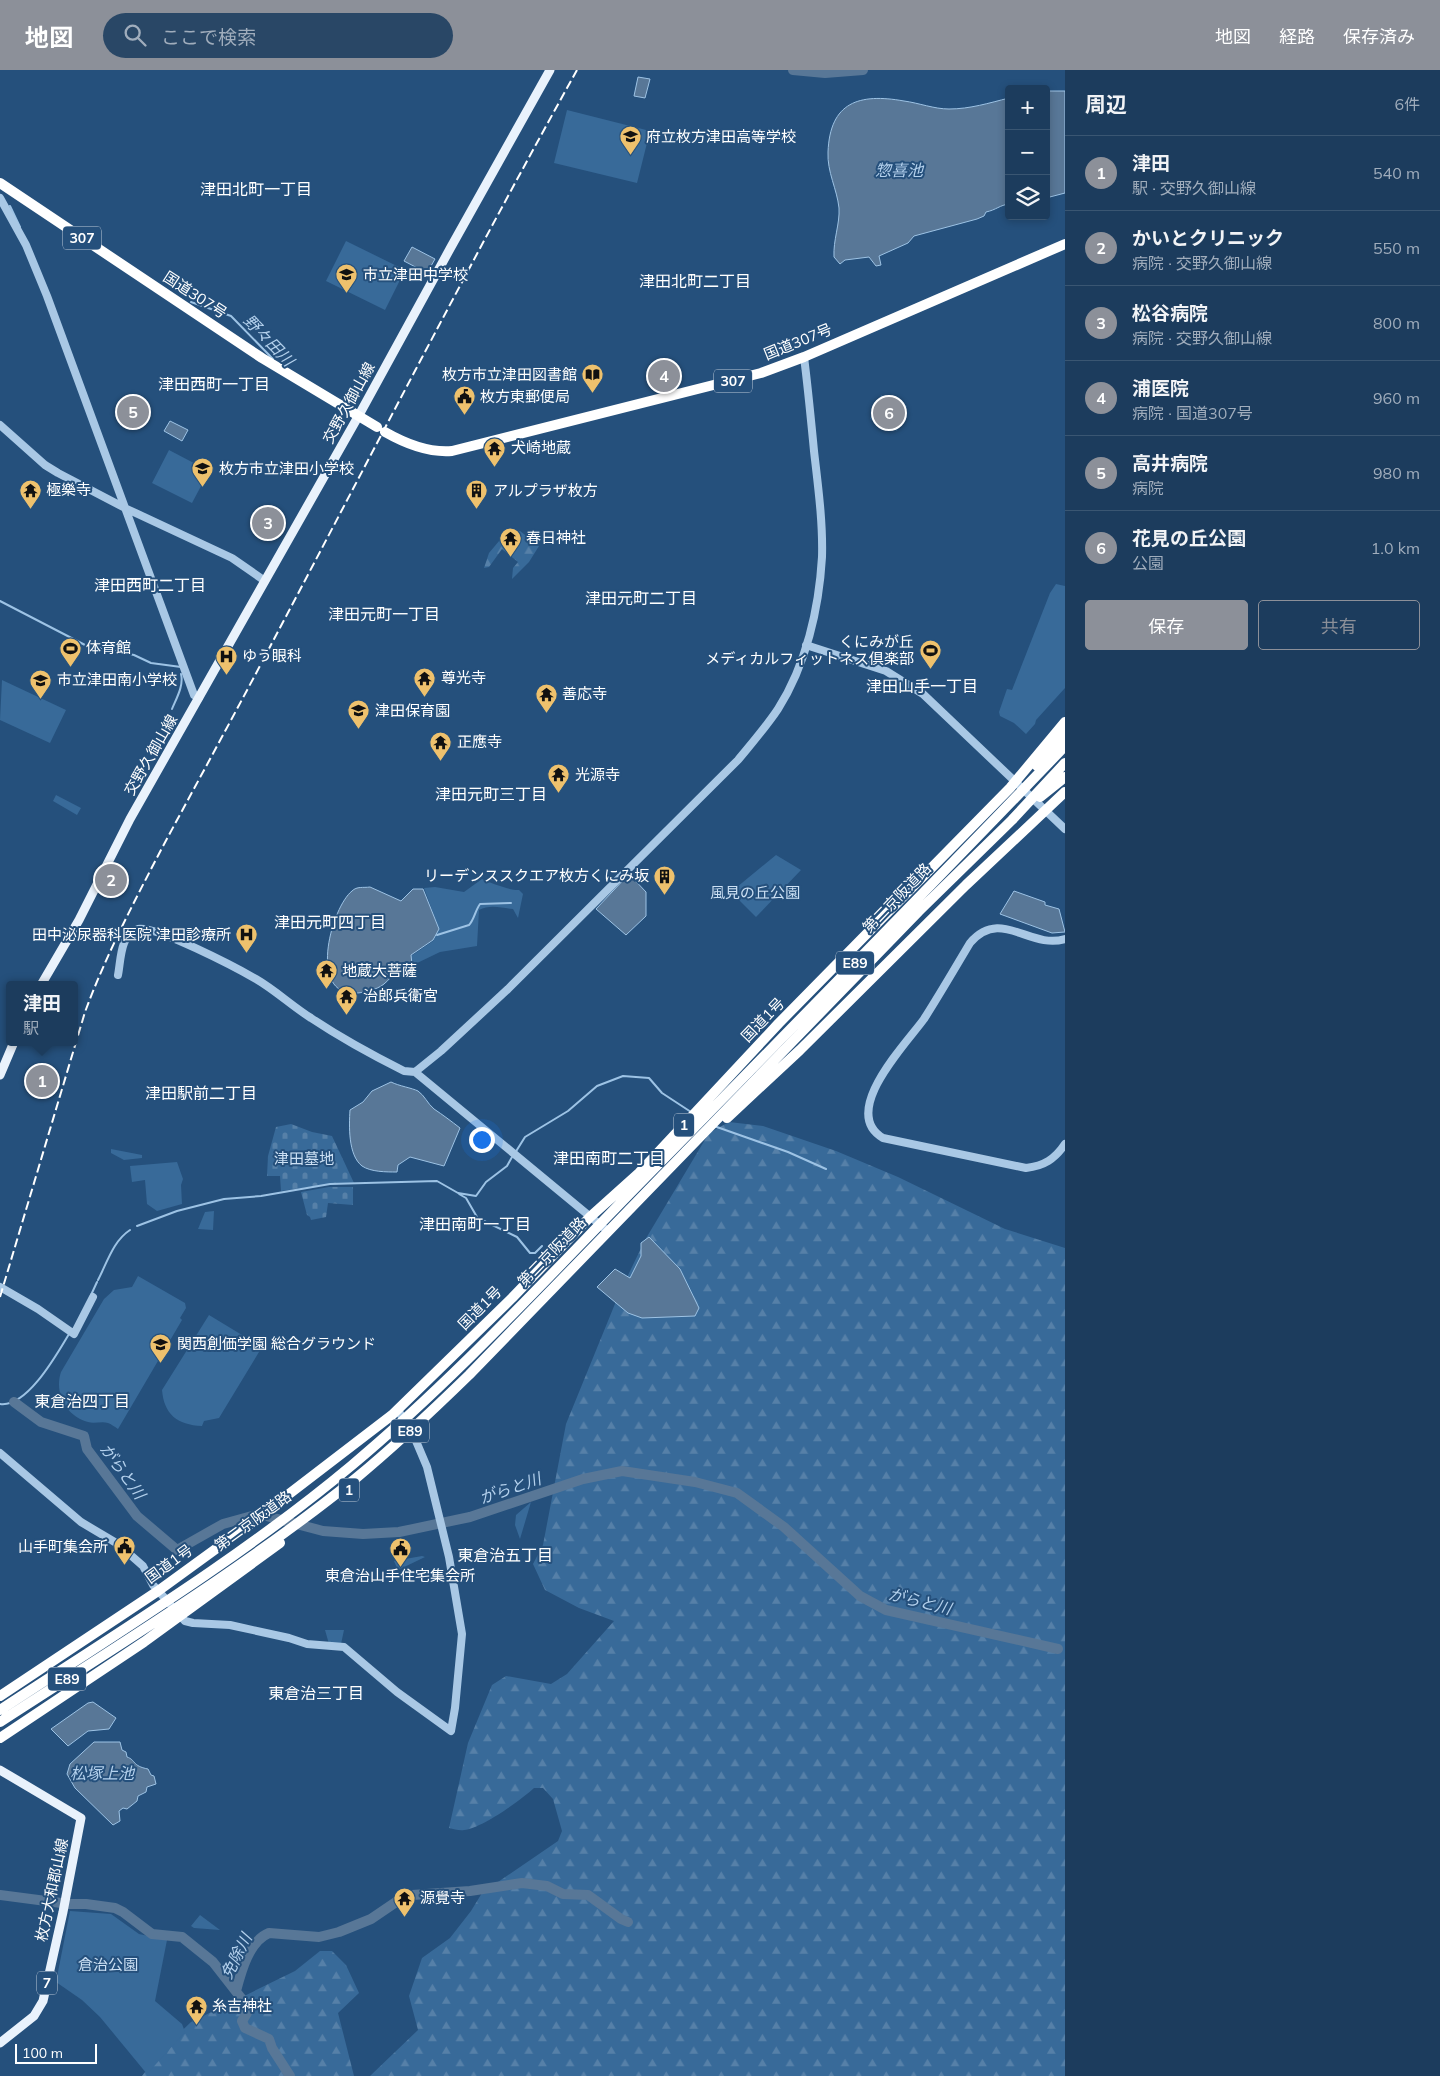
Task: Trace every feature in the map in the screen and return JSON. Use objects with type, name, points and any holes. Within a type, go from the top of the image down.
[{"type":"highway","name":"国道307号","points":[[0,183],[276,366],[381,430],[422,449],[452,451],[740,379],[804,357],[1065,244]]},
{"type":"highway","name":"国道1号","points":[[0,1696],[158,1590],[246,1527],[398,1410],[512,1298],[590,1217],[639,1173],[779,1024],[1010,788],[1065,722]]},
{"type":"highway","points":[[996,818],[1065,733]]},
{"type":"highway","name":"第二京阪道路","points":[[0,1722],[220,1579],[317,1508],[397,1443],[469,1375],[1065,746]]},
{"type":"highway","name":"第二京阪道路","points":[[0,1710],[213,1568],[317,1494],[389,1434],[461,1368],[650,1185],[919,911],[1012,820],[1065,763]]},
{"type":"highway","points":[[1012,820],[1065,777]]},
{"type":"highway","name":"1","points":[[0,1738],[175,1620],[252,1565],[351,1488],[442,1407],[611,1234],[650,1185],[683,1159],[800,1050],[966,885],[1065,792]]},
{"type":"highway","points":[[0,1702],[170,1591],[213,1568]]},
{"type":"highway","points":[[0,1733],[92,1668],[139,1640],[178,1607]]},
{"type":"main road","name":"交野久御山線","points":[[43,981],[79,920],[126,826],[359,415],[550,70]]},
{"type":"main road","points":[[0,1075],[12,1046]]},
{"type":"main road","name":"枚方大和郡山線","points":[[0,1770],[81,1818],[65,1904],[40,2007],[34,2016],[0,2043]]},
{"type":"street","points":[[0,198],[28,251],[127,509],[194,695],[199,698]]},
{"type":"street","points":[[415,1072],[435,1057],[508,989],[738,760],[762,732],[779,708],[796,673],[806,645],[818,595],[822,555],[818,489],[804,357]]},
{"type":"street","points":[[0,425],[45,465],[127,509],[232,558],[265,581]]},
{"type":"street","points":[[806,645],[886,671],[908,684],[933,704],[1052,817],[1063,824]]},
{"type":"street","points":[[1065,939],[1049,941],[1005,928],[992,928],[979,934],[970,943],[924,1018],[888,1064],[870,1104],[868,1116],[870,1126],[875,1133],[883,1138],[1026,1168],[1046,1163],[1056,1156],[1065,1144]]},
{"type":"street","points":[[118,975],[126,937],[138,930],[149,929],[206,953],[256,979],[311,1018],[396,1067],[404,1071],[415,1072],[611,1234]]},
{"type":"street","points":[[0,1287],[38,1309],[74,1334],[93,1297]]},
{"type":"street","points":[[0,1453],[81,1522],[118,1544],[143,1566],[153,1585],[185,1621],[230,1625],[307,1644],[344,1647],[397,1692],[451,1731],[462,1634],[449,1557],[427,1467],[416,1441],[398,1410]]},
{"type":"green space","points":[[567,110],[650,131],[637,183],[554,163]]},
{"type":"green space","points":[[346,241],[405,270],[385,310],[326,281]]},
{"type":"green space","points":[[881,395],[907,406],[897,431],[870,419]]},
{"type":"green space","points":[[169,450],[209,471],[192,503],[152,483]]},
{"type":"green space","name":"春日神社","points":[[510,528],[520,531],[539,546],[529,562],[512,579],[513,568],[518,562],[502,549],[489,567],[484,568],[489,553]]},
{"type":"green space","points":[[1056,584],[1065,586],[1065,688],[1026,734],[1014,723],[1000,716],[999,712],[1007,689],[1012,690],[1050,593]]},
{"type":"green space","points":[[2,680],[66,710],[50,743],[0,720]]},
{"type":"green space","points":[[56,795],[81,808],[77,815],[53,801]]},
{"type":"green space","name":"風見の丘公園","points":[[776,855],[801,870],[756,917],[731,892]]},
{"type":"green space","points":[[482,879],[495,885],[519,890],[523,894],[518,918],[513,909],[500,907],[483,908],[479,910],[477,946],[440,952],[413,965],[411,956],[433,941],[439,929],[424,888],[435,887],[464,892]]},
{"type":"green space","points":[[729,1122],[763,1126],[836,1151],[898,1177],[1005,1229],[1065,1248],[1065,2076],[370,2076],[418,2030],[409,1996],[422,1958],[450,1938],[482,1893],[558,1841],[562,1831],[553,1799],[543,1788],[534,1788],[491,1819],[472,1828],[457,1830],[449,1828],[468,1743],[492,1685],[506,1676],[551,1684],[567,1674],[614,1621],[579,1608],[545,1590],[533,1564],[543,1545],[566,1424],[619,1294],[645,1240],[709,1133]]},
{"type":"green space","name":"津田墓地","points":[[291,1124],[312,1132],[332,1136],[354,1183],[281,1191],[280,1176],[267,1176],[268,1156],[276,1127]]},
{"type":"green space","points":[[111,1149],[142,1155],[142,1158],[124,1160],[111,1153]]},
{"type":"green space","points":[[177,1162],[183,1179],[181,1185],[182,1204],[157,1211],[147,1204],[145,1180],[132,1182],[130,1166]]},
{"type":"green space","name":"津田墓地","points":[[329,1187],[353,1187],[353,1205],[328,1203],[326,1217],[311,1220],[307,1215],[301,1192]]},
{"type":"green space","points":[[214,1211],[213,1230],[198,1229],[205,1212]]},
{"type":"green space","points":[[138,1276],[185,1303],[186,1308],[180,1318],[182,1320],[118,1429],[108,1423],[88,1422],[74,1415],[64,1403],[59,1388],[61,1372],[104,1299],[114,1290],[132,1287]]},
{"type":"green space","points":[[209,1315],[262,1347],[219,1418],[204,1421],[202,1426],[185,1423],[173,1417],[166,1406],[162,1390]]},
{"type":"green space","points":[[531,1502],[520,1539],[515,1525],[516,1515]]},
{"type":"green space","points":[[425,1557],[398,1570],[394,1561]]},
{"type":"green space","points":[[325,1630],[344,1630],[341,1644],[329,1644]]},
{"type":"green space","name":"倉治公園","points":[[70,1911],[111,1914],[139,1934],[167,1940],[155,2001],[182,2024],[185,2032],[147,2074],[100,2017],[82,2000],[56,1982]]},
{"type":"green space","points":[[200,1915],[220,1930],[194,1928],[191,1926]]},
{"type":"green space","points":[[320,1951],[332,1951],[346,1965],[359,1993],[338,2013],[354,2076],[142,2076],[161,2051],[191,2022],[295,1971]]},
{"type":"water","points":[[638,77],[650,79],[645,98],[634,96]]},
{"type":"water","points":[[1050,91],[1065,91],[1065,193],[1050,197]]},
{"type":"water","name":"惣喜池","points":[[873,99],[904,101],[949,109],[972,107],[1005,99],[1005,205],[986,212],[984,216],[977,219],[914,236],[908,243],[879,256],[881,265],[876,266],[869,257],[845,260],[840,264],[834,257],[839,208],[829,167],[828,152],[834,122],[841,112],[861,100]]},
{"type":"water","points":[[412,247],[435,259],[427,273],[404,261]]},
{"type":"water","points":[[170,421],[188,430],[182,441],[164,431]]},
{"type":"water","points":[[629,874],[646,892],[646,916],[626,935],[596,909]]},
{"type":"water","points":[[370,887],[401,901],[413,889],[423,889],[439,929],[433,940],[411,955],[412,964],[396,972],[377,988],[351,993],[338,988],[331,978],[328,964],[328,947],[332,930],[344,900],[356,888]]},
{"type":"water","points":[[1014,891],[1059,909],[1065,932],[1052,933],[1000,914]]},
{"type":"water","points":[[391,1082],[418,1091],[434,1109],[460,1128],[444,1166],[410,1157],[398,1165],[397,1172],[383,1172],[366,1168],[357,1161],[350,1140],[350,1110],[363,1102],[372,1091]]},
{"type":"water","points":[[649,1237],[680,1269],[699,1308],[695,1316],[642,1318],[628,1313],[597,1287],[615,1269],[630,1278],[641,1256],[641,1243]]},
{"type":"water","points":[[93,1702],[116,1718],[109,1729],[88,1731],[68,1746],[51,1729],[88,1703]]},
{"type":"water","name":"松塚上池","points":[[94,1742],[120,1742],[122,1750],[126,1752],[127,1757],[137,1765],[148,1769],[151,1775],[154,1776],[156,1784],[147,1787],[146,1792],[138,1796],[137,1801],[127,1809],[123,1808],[119,1811],[120,1821],[113,1825],[75,1788],[67,1774],[70,1764]]},
{"type":"waterway","points":[[793,70],[825,73],[863,70]]},
{"type":"waterway","name":"野々田川","points":[[10,206],[20,227]]},
{"type":"waterway","name":"野々田川","points":[[191,302],[231,316],[273,359]]},
{"type":"waterway","points":[[0,601],[85,645],[134,655],[151,663],[181,667]]},
{"type":"waterway","points":[[172,709],[181,688],[181,674]]},
{"type":"waterway","points":[[437,935],[469,925],[480,904],[511,903]]},
{"type":"waterway","points":[[515,1153],[525,1137],[568,1111],[597,1086],[623,1076],[649,1078],[662,1093],[691,1112]]},
{"type":"waterway","points":[[714,1126],[788,1152],[826,1169]]},
{"type":"waterway","points":[[137,1226],[177,1211],[224,1199],[261,1196],[330,1184],[437,1181],[458,1193],[476,1196],[486,1182],[507,1166],[512,1157]]},
{"type":"waterway","points":[[459,1194],[466,1198],[477,1217]]},
{"type":"waterway","points":[[480,1219],[517,1237],[530,1253],[535,1253],[542,1246]]},
{"type":"waterway","points":[[98,1280],[115,1246],[130,1230]]},
{"type":"waterway","points":[[91,1295],[97,1282]]},
{"type":"waterway","points":[[0,1404],[10,1403],[31,1389],[49,1366],[69,1334]]},
{"type":"waterway","name":"がらと川","points":[[14,1402],[41,1422],[84,1436],[87,1449],[137,1516],[177,1550],[223,1524],[259,1514],[323,1531],[363,1534],[399,1532],[470,1517],[583,1479],[622,1471],[695,1482],[737,1493],[784,1527],[860,1596],[886,1610],[1058,1649]]},
{"type":"waterway","name":"免除川","points":[[236,1991],[243,1966],[251,1950],[262,1937],[269,1933],[319,1937],[339,1932],[371,1919],[399,1900],[412,1895],[470,1891],[522,1883],[547,1886],[563,1894],[588,1895],[628,1922]]},
{"type":"waterway","name":"免除川","points":[[0,1895],[115,1908],[152,1934],[182,1937],[213,1962],[245,2003],[247,2013],[242,2021],[245,2028],[269,2039],[272,2048],[290,2076]]},
{"type":"railway","points":[[78,1035],[93,991],[111,949],[162,848],[461,283],[577,70]]},
{"type":"railway","points":[[0,1297],[75,1046]]},
{"type":"place","name":"府立枚方津田高等学校","points":[[630,156]]},
{"type":"place","name":"市立津田中学校","points":[[347,294]]},
{"type":"place","name":"浦医院","points":[[664,376]]},
{"type":"place","name":"枚方市立津田図書館","points":[[593,394]]},
{"type":"place","name":"高井病院","points":[[133,412]]},
{"type":"place","name":"花見の丘公園","points":[[889,413]]},
{"type":"place","name":"枚方東郵便局","points":[[464,416]]},
{"type":"place","name":"犬崎地蔵","points":[[495,467]]},
{"type":"place","name":"枚方市立津田小学校","points":[[203,488]]},
{"type":"place","name":"極樂寺","points":[[30,509]]},
{"type":"place","name":"アルプラザ枚方","points":[[477,510]]},
{"type":"place","name":"松谷病院","points":[[268,523]]},
{"type":"place","name":"春日神社","points":[[510,557]]},
{"type":"place","name":"体育館","points":[[70,667]]},
{"type":"place","name":"くにみが丘 メディカルフィットネス倶楽部","points":[[930,670]]},
{"type":"place","name":"ゆう眼科","points":[[226,675]]},
{"type":"place","name":"尊光寺","points":[[425,697]]},
{"type":"place","name":"市立津田南小学校","points":[[41,699]]},
{"type":"place","name":"善応寺","points":[[546,713]]},
{"type":"place","name":"津田保育園","points":[[359,730]]},
{"type":"place","name":"正應寺","points":[[441,761]]},
{"type":"place","name":"光源寺","points":[[559,794]]},
{"type":"place","name":"かいとクリニック","points":[[111,880]]},
{"type":"place","name":"リーデンススクエア枚方くにみ坂","points":[[665,895]]},
{"type":"place","name":"田中泌尿器科医院 津田診療所","points":[[247,954]]},
{"type":"place","name":"地蔵大菩薩","points":[[326,990]]},
{"type":"place","name":"治郎兵衛宮","points":[[347,1015]]},
{"type":"place","name":"津田","points":[[42,1081]]},
{"type":"place","name":"関西創価学園 総合グラウンド","points":[[161,1363]]},
{"type":"place","name":"山手町集会所","points":[[124,1566]]},
{"type":"place","name":"東倉治山手住宅集会所","points":[[400,1567]]},
{"type":"place","name":"源覺寺","points":[[404,1917]]},
{"type":"place","name":"糸吉神社","points":[[196,2025]]},
{"type":"district","name":"津田北町一丁目","points":[[256,189]]},
{"type":"district","name":"津田北町二丁目","points":[[695,281]]},
{"type":"district","name":"津田西町一丁目","points":[[214,384]]},
{"type":"district","name":"津田西町二丁目","points":[[150,585]]},
{"type":"district","name":"津田元町二丁目","points":[[641,598]]},
{"type":"district","name":"津田元町一丁目","points":[[384,614]]},
{"type":"district","name":"津田山手一丁目","points":[[922,686]]},
{"type":"district","name":"津田元町三丁目","points":[[491,794]]},
{"type":"district","name":"津田元町四丁目","points":[[330,922]]},
{"type":"district","name":"津田駅前二丁目","points":[[201,1093]]},
{"type":"district","name":"津田南町二丁目","points":[[609,1158]]},
{"type":"district","name":"津田南町一丁目","points":[[475,1224]]},
{"type":"district","name":"東倉治四丁目","points":[[82,1401]]},
{"type":"district","name":"東倉治五丁目","points":[[505,1555]]},
{"type":"district","name":"東倉治三丁目","points":[[316,1693]]}]
